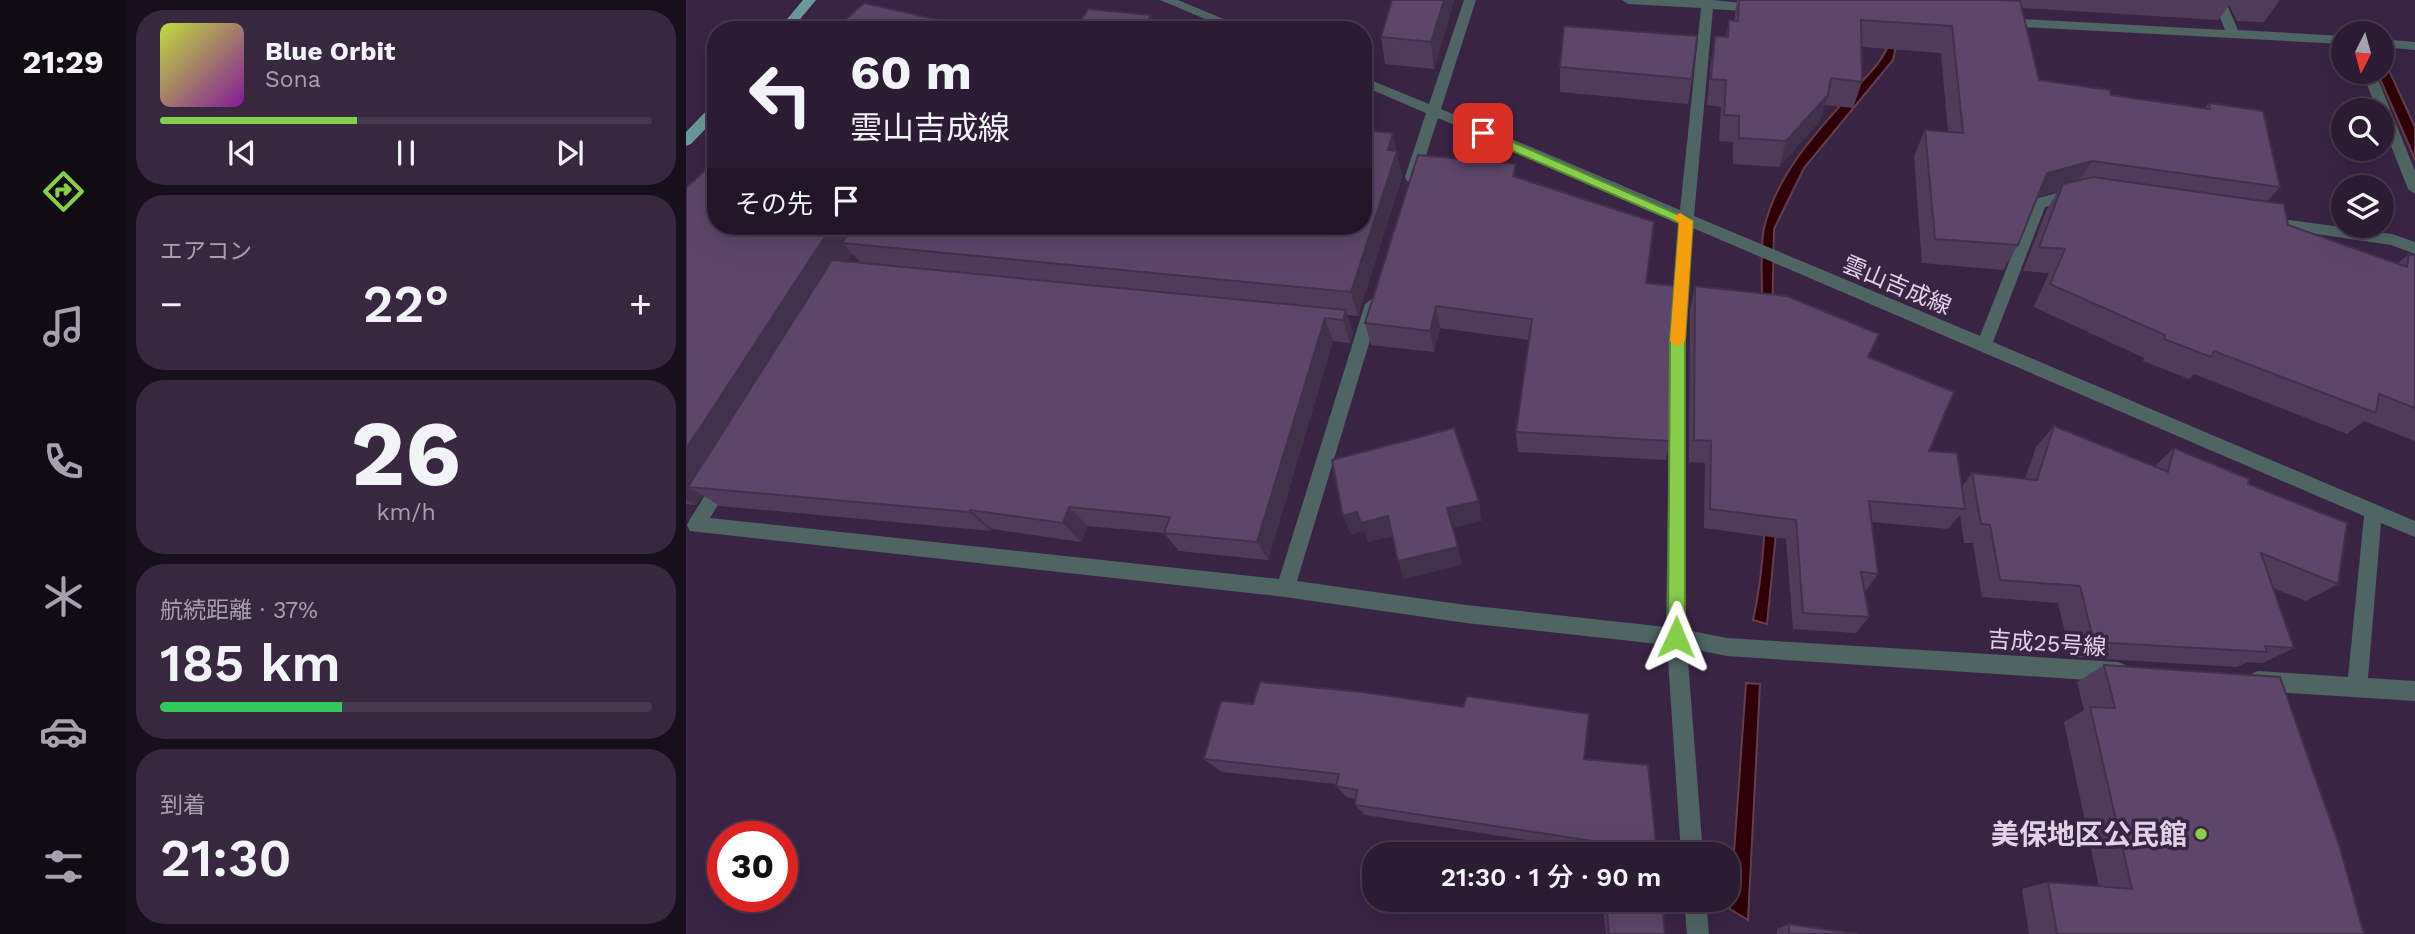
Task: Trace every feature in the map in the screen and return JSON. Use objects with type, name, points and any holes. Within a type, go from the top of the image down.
[{"type":"main road","points":[[792,21],[810,0]]},
{"type":"main road","points":[[686,141],[707,119]]},
{"type":"street","points":[[1166,0],[1221,21]]},
{"type":"street","points":[[1180,5],[1194,0]]},
{"type":"street","points":[[1409,187],[1470,0]]},
{"type":"street","points":[[1628,0],[1774,9]]},
{"type":"street","points":[[2219,0],[2234,35]]},
{"type":"street","points":[[1691,842],[1676,637],[1678,340],[1686,221],[1708,3]]},
{"type":"street","points":[[1989,21],[2331,39]]},
{"type":"street","points":[[2394,44],[2415,46]]},
{"type":"street","points":[[2373,84],[2415,189]]},
{"type":"street","name":"雲山吉成線","points":[[1372,85],[1686,221],[2415,529]]},
{"type":"street","points":[[1984,346],[2039,203],[2076,194],[2090,196]]},
{"type":"street","points":[[2255,220],[2392,240],[2415,248]]},
{"type":"street","points":[[1285,588],[1359,325],[1378,288]]},
{"type":"street","name":"吉成25号線","points":[[731,468],[696,525],[1285,588],[1466,614],[1676,637],[1727,647],[2138,674]]},
{"type":"street","points":[[2357,688],[2373,512]]},
{"type":"street","points":[[2234,680],[2415,691]]},
{"type":"street","points":[[1696,912],[1698,934]]},
{"type":"shaded area","points":[[1900,28],[1893,60],[1804,168],[1774,229],[1772,329],[1776,533],[1767,624],[1753,620],[1764,540],[1765,459],[1761,337],[1764,228],[1771,205],[1795,161],[1879,62]]},
{"type":"shaded area","points":[[2394,81],[2415,127],[2415,159],[2394,111],[2394,98],[2388,98],[2382,84],[2394,84]]},
{"type":"shaded area","points":[[1746,683],[1760,684],[1748,920],[1735,912],[1740,912],[1740,842],[1735,842]]},
{"type":"building","points":[[1392,0],[1444,0],[1431,42],[1381,37]]},
{"type":"building","points":[[1739,0],[2020,1],[2039,80],[2110,90],[2111,95],[2210,109],[2209,103],[2263,111],[2280,187],[2092,161],[2047,173],[2018,245],[1935,239],[1925,130],[1963,133],[1952,26],[1861,20],[1862,82],[1831,78],[1828,95],[1786,141],[1739,138],[1739,116],[1724,115],[1726,80],[1711,79],[1715,36],[1728,37],[1729,20],[1738,21]]},
{"type":"building","points":[[864,3],[943,21],[844,21]]},
{"type":"building","points":[[1088,9],[1151,15],[1147,21],[1081,21]]},
{"type":"building","points":[[1564,26],[1697,36],[1692,79],[1560,67]]},
{"type":"building","points":[[1372,131],[1393,133],[1388,150],[1397,151],[1372,228]]},
{"type":"building","points":[[1418,155],[1516,164],[1513,176],[1654,222],[1646,283],[1674,286],[1670,441],[1516,432],[1532,319],[1436,306],[1430,331],[1365,323]]},
{"type":"building","points":[[707,168],[707,235],[826,235],[686,449],[686,188]]},
{"type":"building","points":[[2093,177],[2284,204],[2288,225],[2407,267],[2409,254],[2415,256],[2415,408],[2379,394],[2376,413],[2214,351],[2211,357],[2164,339],[2165,335],[2050,284],[2065,249],[2039,247],[2063,184]]},
{"type":"building","points":[[847,235],[1370,235],[1351,292],[842,243]]},
{"type":"building","points":[[832,260],[1346,310],[1343,320],[1325,318],[1257,542],[1164,533],[1170,517],[1069,507],[1063,523],[970,510],[688,487]]},
{"type":"building","points":[[1695,286],[1787,296],[1879,334],[1868,357],[1954,392],[1929,451],[1957,453],[1965,509],[1869,501],[1878,574],[1861,572],[1869,617],[1803,613],[1796,520],[1710,509],[1711,441],[1694,440]]},
{"type":"building","points":[[2054,426],[2168,472],[2174,448],[2249,479],[2248,484],[2347,523],[2338,584],[2261,553],[2294,648],[2265,646],[2267,652],[2094,642],[2080,586],[2000,580],[1990,525],[1981,524],[1972,473],[2037,480]]},
{"type":"building","points":[[1454,428],[1479,501],[1447,508],[1458,547],[1398,561],[1388,516],[1361,523],[1357,512],[1343,516],[1332,460]]},
{"type":"building","points":[[2104,665],[2280,677],[2340,848],[2364,934],[2057,934],[2048,882],[2132,889],[2090,707],[2115,708]]},
{"type":"building","points":[[1260,682],[1362,692],[1463,707],[1467,696],[1589,714],[1584,759],[1648,765],[1656,842],[1600,842],[1355,805],[1357,790],[1336,786],[1339,774],[1204,759],[1221,701],[1253,704]]},
{"type":"building","points":[[1607,912],[1663,912],[1665,934],[1609,934]]},
{"type":"building","points":[[1789,924],[1858,934],[1789,934]]},
{"type":"slow traffic","points":[[1678,341],[1686,221],[1680,218]]},
{"type":"place","name":"美保地区公民館","points":[[2201,834]]},
{"type":"route","points":[[1483,133],[1686,221],[1678,340],[1676,637]]}]
